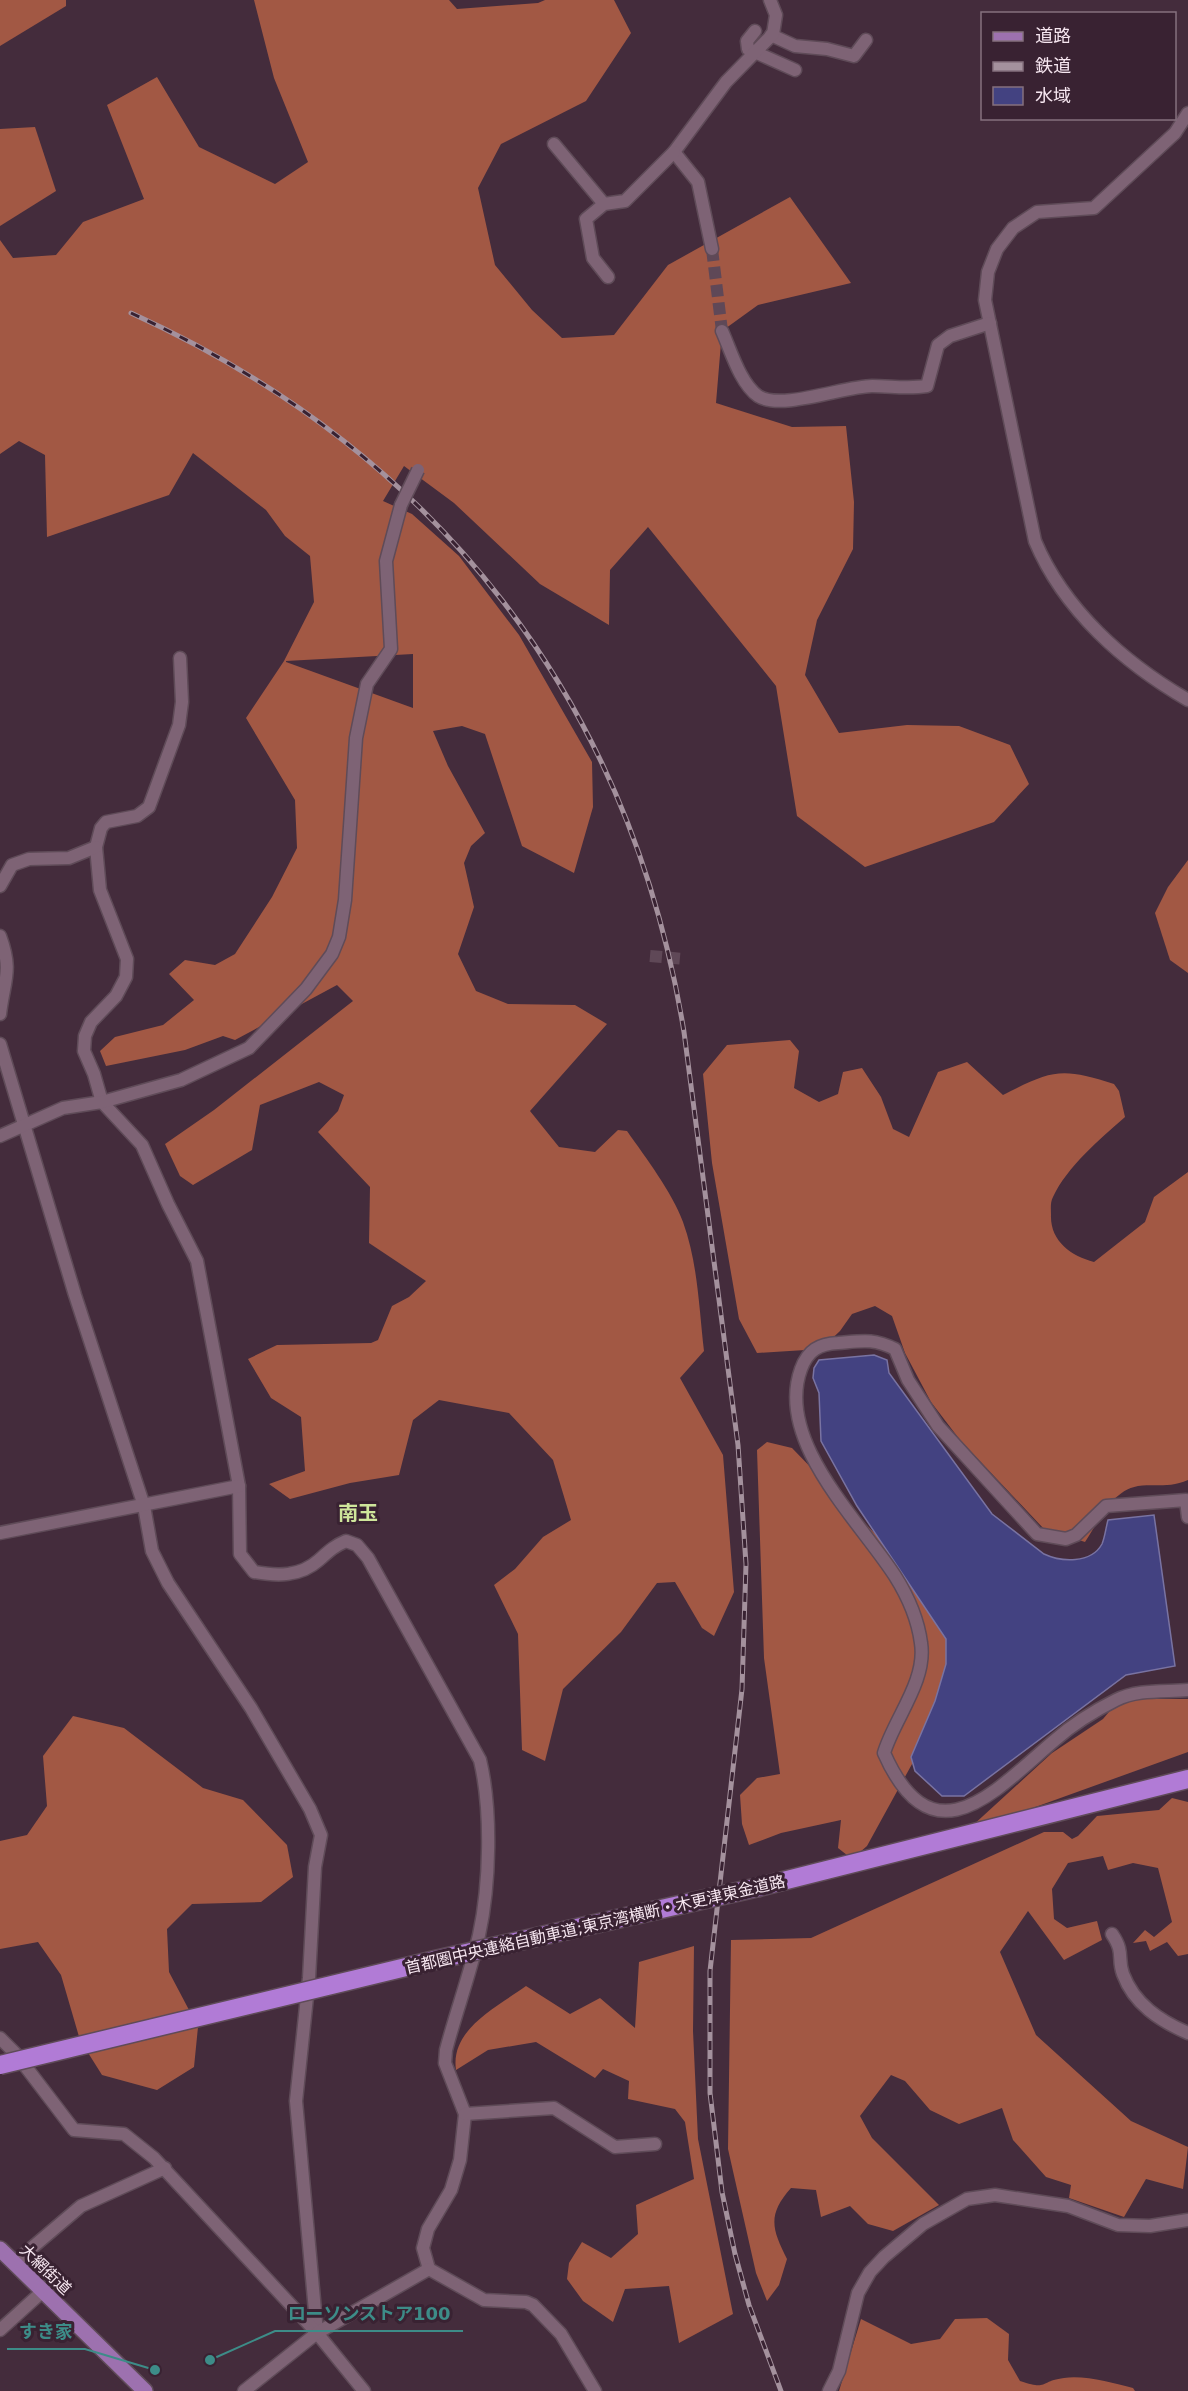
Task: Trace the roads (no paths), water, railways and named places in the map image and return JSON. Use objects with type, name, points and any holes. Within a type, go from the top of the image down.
[{"type":"highway","name":"首都圏中央連絡自動車道;東京湾横断・木更津東金道路","points":[[0,2065],[435,1960],[759,1887],[1188,1779]]},
{"type":"main road","name":"大網街道","points":[[0,2249],[145,2391]]},
{"type":"street","points":[[608,277],[593,258],[586,219],[604,204],[625,201],[674,152],[726,82],[771,36],[776,15],[770,0]]},
{"type":"street","points":[[755,31],[747,41],[748,49],[754,54],[795,70]]},
{"type":"street","points":[[771,36],[795,46],[827,49],[855,56],[866,40]]},
{"type":"street","points":[[1188,113],[1175,133],[1094,208],[1037,212],[1013,228],[997,249],[988,272],[986,300],[1035,541],[1044,563],[1073,606],[1134,666],[1188,700]]},
{"type":"street","points":[[554,144],[604,204]]},
{"type":"street","points":[[674,152],[698,182],[711,249]]},
{"type":"street","points":[[722,331],[742,374],[756,394],[764,399],[796,399],[871,386],[903,389],[927,386],[938,345],[950,336],[990,323]]},
{"type":"street","points":[[0,1136],[63,1108],[102,1102],[181,1080],[249,1048],[306,989],[332,954],[339,937],[345,900],[356,738],[367,684],[391,649],[386,561],[401,504],[418,470]]},
{"type":"street","points":[[180,658],[183,702],[178,725],[149,807],[137,816],[106,822],[101,828],[96,846],[100,890],[127,959],[126,977],[116,996],[91,1022],[85,1036],[84,1052],[94,1074],[102,1102],[142,1145],[197,1261],[239,1486],[240,1554],[254,1572],[278,1576],[299,1572],[317,1562],[332,1547],[346,1541],[357,1545],[368,1558],[480,1760],[487,1789],[486,1891],[479,1932],[449,2041],[445,2064],[465,2114],[460,2160],[452,2190],[428,2229],[423,2248],[429,2270],[484,2300],[526,2302],[533,2305],[561,2334],[594,2391]]},
{"type":"street","points":[[0,886],[12,865],[29,859],[69,858],[96,846]]},
{"type":"street","points":[[0,936],[6,952],[9,977],[0,1014]]},
{"type":"street","points":[[0,1044],[79,1306],[144,1506],[152,1551],[168,1583],[251,1708],[309,1809],[321,1835],[315,1867],[309,1978],[296,2100],[317,2333]]},
{"type":"street","points":[[1188,1517],[1186,1500],[1106,1506],[1076,1535],[1066,1539],[1036,1534],[938,1426],[908,1380],[895,1349],[878,1340],[829,1343],[816,1347],[806,1358],[795,1396],[812,1456],[826,1480],[875,1545],[896,1578],[911,1608],[921,1643],[917,1677],[884,1753],[899,1782],[922,1806],[933,1810],[951,1809],[986,1799],[1057,1738],[1122,1697],[1188,1690]]},
{"type":"street","points":[[0,1533],[239,1486]]},
{"type":"street","points":[[1112,1934],[1121,1947],[1122,1973],[1136,1996],[1156,2018],[1188,2033]]},
{"type":"street","points":[[0,2038],[16,2054],[74,2130],[124,2134],[165,2168],[317,2333],[364,2391]]},
{"type":"street","points":[[465,2114],[554,2108],[615,2147],[655,2144]]},
{"type":"street","points":[[14,2263],[81,2206],[165,2168]]},
{"type":"street","points":[[829,2391],[838,2371],[858,2293],[870,2272],[923,2224],[967,2199],[994,2195],[1068,2206],[1118,2225],[1150,2226],[1188,2220]]},
{"type":"street","points":[[244,2391],[317,2333],[429,2270]]},
{"type":"street","points":[[0,2330],[43,2291]]},
{"type":"water","points":[[874,1355],[887,1360],[889,1373],[992,1514],[1044,1554],[1067,1560],[1083,1558],[1091,1555],[1102,1544],[1108,1520],[1154,1515],[1175,1666],[1126,1675],[964,1796],[942,1796],[915,1771],[911,1757],[935,1701],[946,1664],[946,1639],[857,1506],[821,1441],[819,1393],[813,1378],[814,1368],[819,1360]]},
{"type":"tunnel","points":[[712,249],[722,331]]},
{"type":"tunnel","points":[[650,956],[684,959]]},
{"type":"railway","points":[[131,313],[240,370],[339,437],[426,514],[502,600],[566,695],[618,799],[657,911],[684,1032],[738,1445],[746,1564],[742,1689],[710,1971],[710,2093],[722,2192],[735,2254],[749,2305],[781,2391]]},
{"type":"place","name":"ローソンストア100","points":[[210,2360]]},
{"type":"place","name":"すき家","points":[[155,2370]]},
{"type":"district","name":"南玉","points":[[358,1513]]}]
